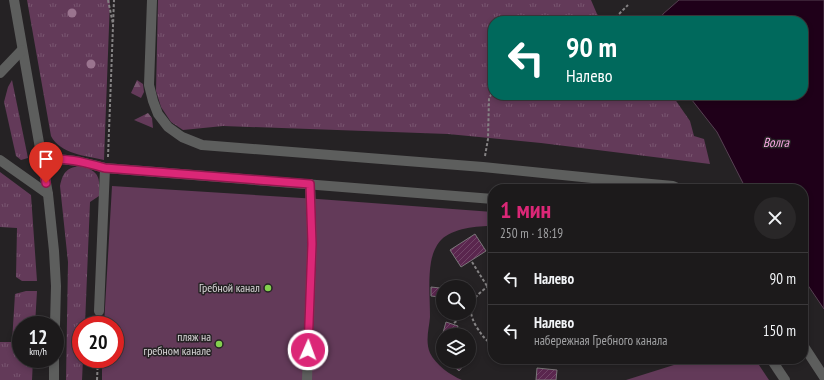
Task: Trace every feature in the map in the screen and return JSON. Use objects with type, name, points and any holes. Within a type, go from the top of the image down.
[{"type":"street","points":[[14,0],[48,194],[54,251],[56,286],[55,316]]},
{"type":"street","points":[[152,0],[149,85],[158,114],[168,127],[182,137],[202,144],[483,167],[651,184]]},
{"type":"street","points":[[0,73],[22,50]]},
{"type":"street","points":[[42,160],[56,158],[75,160],[105,168],[488,199]]},
{"type":"street","points":[[0,160],[48,194]]},
{"type":"street","points":[[99,311],[105,168]]},
{"type":"street","points":[[307,380],[312,244],[310,184]]},
{"type":"street","points":[[808,353],[824,377]]},
{"type":"street","points":[[774,364],[785,380]]},
{"type":"street","points":[[54,368],[54,380]]},
{"type":"path","points":[[108,0],[114,28]]},
{"type":"path","points":[[105,168],[108,158],[114,0]]},
{"type":"path","points":[[617,16],[628,5]]},
{"type":"path","points":[[483,167],[488,139],[489,100]]},
{"type":"path","points":[[472,262],[487,287],[476,297]]},
{"type":"path","points":[[454,323],[458,320]]},
{"type":"path","points":[[472,320],[484,339],[488,342]]},
{"type":"path","points":[[97,380],[98,368]]},
{"type":"green space","points":[[27,0],[110,0],[104,160],[67,150],[55,142],[51,136]]},
{"type":"green space","points":[[158,0],[591,0],[599,16],[488,16],[488,100],[675,100],[690,121],[694,136],[704,139],[710,164],[541,143],[448,134],[223,126],[183,130],[171,122],[161,107],[156,91]]},
{"type":"green space","points":[[12,80],[28,158],[21,160],[16,156],[4,102],[8,87]]},
{"type":"green space","points":[[137,80],[143,84],[144,92],[141,98],[131,93]]},
{"type":"green space","points":[[148,113],[152,118],[153,128],[134,120]]},
{"type":"green space","points":[[82,166],[88,168],[96,173],[99,180],[99,196],[90,202],[85,316],[72,316],[72,368],[83,368],[82,380],[66,380],[68,262],[60,186],[66,171]]},
{"type":"green space","points":[[0,172],[31,195],[37,281],[22,281],[16,277],[17,228],[0,227]]},
{"type":"green space","name":"Гребной канал","points":[[112,186],[488,212],[488,226],[466,228],[446,236],[437,245],[431,262],[428,340],[430,353],[436,360],[436,368],[443,368],[462,380],[102,380],[102,368],[124,368],[124,316],[105,316]]},
{"type":"green space","points":[[26,291],[37,291],[36,316],[14,316],[15,294]]},
{"type":"green space","points":[[0,342],[12,342],[12,368],[33,368],[32,380],[0,380]]},
{"type":"green space","points":[[677,364],[758,364],[769,380],[626,380]]},
{"type":"water","name":"Волга","points":[[679,0],[824,0],[824,309],[808,285],[808,184],[743,184],[717,132],[692,100],[808,100],[808,16],[662,16]]},
{"type":"building","points":[[475,234],[486,251],[461,267],[450,250]]},
{"type":"building","points":[[431,287],[436,288],[436,297],[431,296]]},
{"type":"building","points":[[446,322],[458,326],[457,328],[444,328]]},
{"type":"building","points":[[537,368],[557,370],[556,380],[536,380]]},
{"type":"place","name":"Гребной канал","points":[[268,288]]},
{"type":"place","name":"пляж на гребном канале","points":[[219,344]]},
{"type":"route","points":[[46,183],[42,160],[56,158],[75,160],[105,168],[310,184],[312,244],[308,350]]}]
